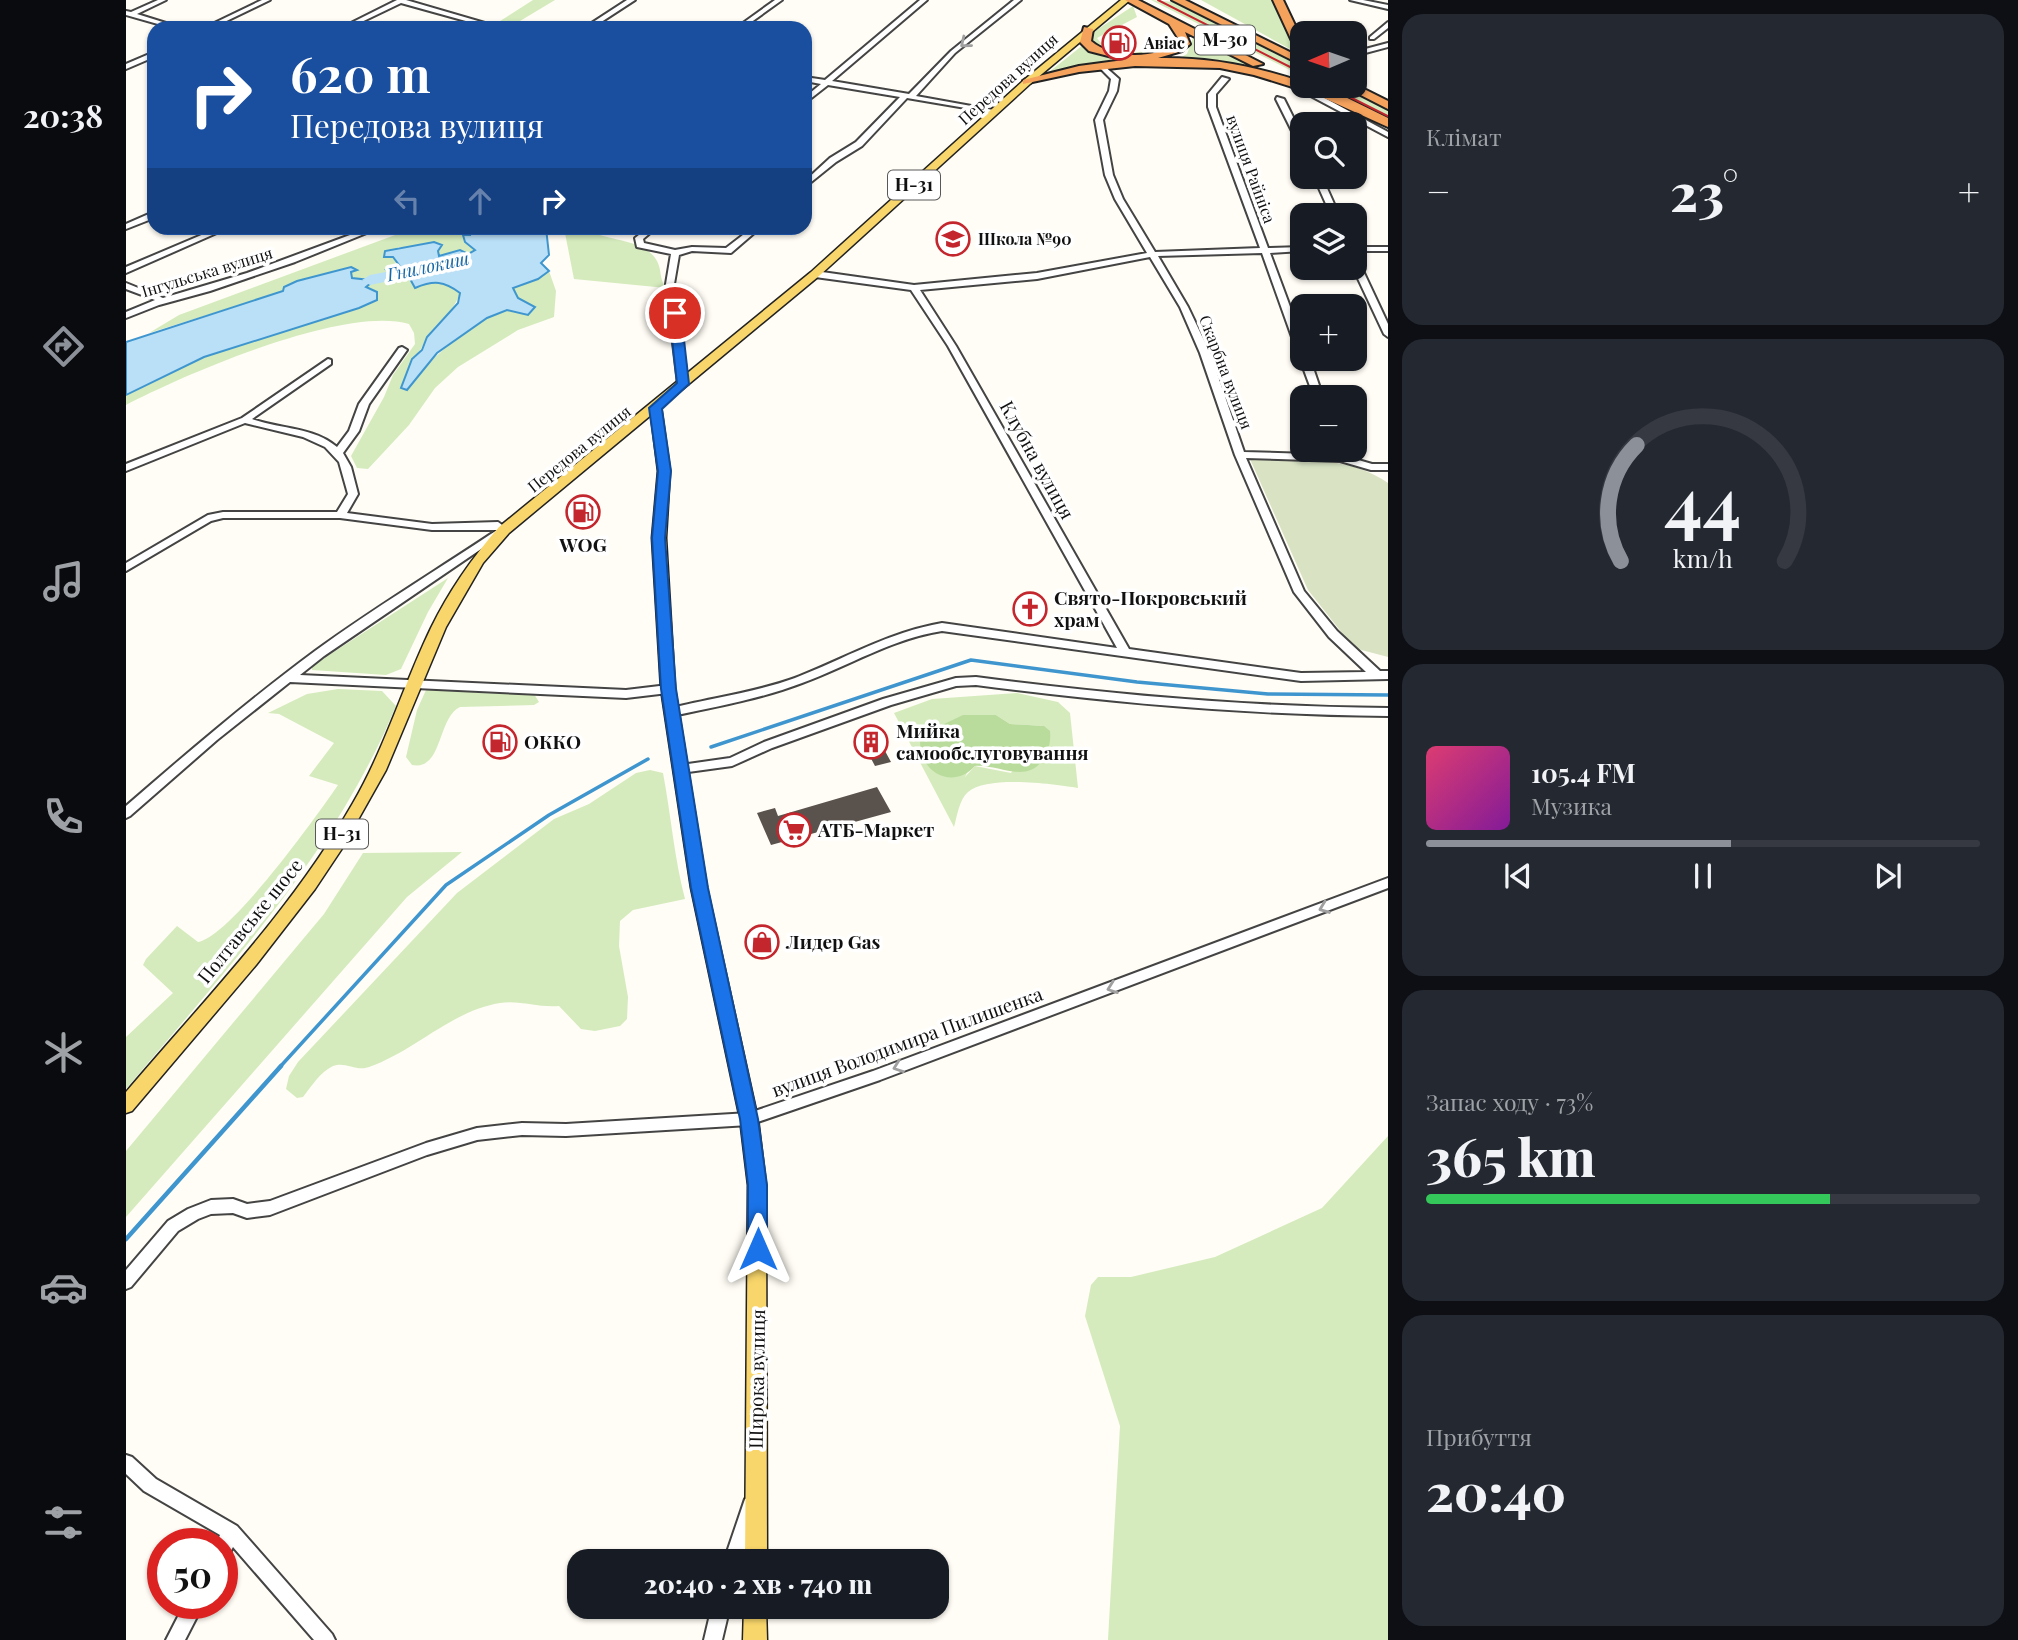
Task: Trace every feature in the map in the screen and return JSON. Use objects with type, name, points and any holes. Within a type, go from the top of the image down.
[{"type":"highway","points":[[1128,0],[1271,72],[1290,79]]},
{"type":"highway","name":"М-30","points":[[1147,0],[1240,47],[1290,77]]},
{"type":"highway","name":"М-30","points":[[1177,0],[1290,55]]},
{"type":"highway","points":[[1192,0],[1290,55]]},
{"type":"highway","points":[[1278,0],[1290,26]]},
{"type":"highway","points":[[1088,29],[1085,42],[1095,51],[1123,57],[1154,56],[1176,51],[1186,42],[1173,23]]},
{"type":"highway","points":[[1240,47],[1271,72]]},
{"type":"highway","points":[[1027,82],[1063,71],[1102,66],[1220,65],[1290,80]]},
{"type":"highway","points":[[1367,95],[1388,106]]},
{"type":"highway","points":[[1338,98],[1343,100]]},
{"type":"highway","points":[[1339,98],[1388,123]]},
{"type":"main road","name":"Передова вулиця","points":[[504,530],[656,408],[816,274],[1027,82],[1088,29],[1128,0]]},
{"type":"main road","name":"Широка вулиця","points":[[656,408],[664,471],[659,538],[668,689],[699,888],[749,1119],[757,1185],[756,1549]]},
{"type":"main road","name":"Полтавське шосе","points":[[126,1105],[325,862],[361,804],[390,743],[450,600],[482,552],[504,530]]},
{"type":"main road","points":[[755,1619],[755,1640]]},
{"type":"street","points":[[129,14],[163,0]]},
{"type":"street","points":[[222,21],[267,0]]},
{"type":"street","points":[[598,21],[632,0]]},
{"type":"street","points":[[749,21],[779,0]]},
{"type":"street","points":[[812,95],[925,0]]},
{"type":"street","points":[[812,179],[833,160],[859,144],[954,52],[1018,0]]},
{"type":"street","points":[[1353,0],[1388,7]]},
{"type":"street","points":[[359,21],[401,1],[474,21]]},
{"type":"street","points":[[129,14],[154,21]]},
{"type":"street","points":[[1372,38],[1388,24]]},
{"type":"street","points":[[1367,51],[1388,45]]},
{"type":"street","points":[[126,67],[147,57]]},
{"type":"street","name":"Скарбна вулиця","points":[[1102,66],[1115,79],[1099,120],[1109,175],[1119,199],[1155,254],[1200,342],[1240,455],[1299,592],[1333,634],[1382,675]]},
{"type":"street","name":"вулиця Райніса","points":[[1225,79],[1212,94],[1213,107],[1290,319]]},
{"type":"street","points":[[812,81],[995,111]]},
{"type":"street","points":[[1326,98],[1388,135]]},
{"type":"street","points":[[1280,99],[1290,119]]},
{"type":"street","points":[[126,227],[147,218]]},
{"type":"street","points":[[126,270],[208,235]]},
{"type":"street","name":"Інгульська вулиця","points":[[126,315],[159,299],[181,297],[254,274],[357,235]]},
{"type":"street","points":[[643,235],[639,238],[640,245],[675,253],[692,249],[728,251],[748,235]]},
{"type":"street","points":[[816,274],[914,288],[1037,276],[1155,254],[1290,249]]},
{"type":"street","points":[[1367,249],[1388,249]]},
{"type":"street","points":[[675,253],[670,284],[683,384]]},
{"type":"street","points":[[1363,280],[1388,334]]},
{"type":"street","points":[[126,286],[159,299]]},
{"type":"street","name":"Клубна вулиця","points":[[914,288],[952,346],[1125,652]]},
{"type":"street","points":[[338,453],[354,431],[364,404],[402,350]]},
{"type":"street","points":[[126,468],[245,419],[328,362]]},
{"type":"street","points":[[245,419],[316,439],[338,453],[347,470],[352,494],[340,515]]},
{"type":"street","points":[[1240,455],[1290,454]]},
{"type":"street","points":[[1356,462],[1364,466],[1388,467]]},
{"type":"street","points":[[126,568],[208,519],[223,515],[340,515],[432,527],[498,525],[504,530]]},
{"type":"street","name":"Передова вулиця","points":[[126,813],[213,737],[287,678],[344,636],[504,530]]},
{"type":"street","points":[[672,712],[798,680],[858,652],[924,629],[964,629],[1301,677],[1382,675]]},
{"type":"street","points":[[287,678],[626,694],[668,689]]},
{"type":"street","points":[[681,769],[732,762],[768,745],[866,709],[956,682],[976,681],[1106,698],[1254,708],[1388,712]]},
{"type":"street","name":"вулиця Володимира Пилишенка","points":[[126,1282],[173,1226],[211,1207],[233,1206],[247,1211],[270,1208],[426,1149],[477,1134],[522,1129],[566,1130],[749,1119],[1142,977],[1388,883]]},
{"type":"street","points":[[126,1463],[150,1485],[225,1528]]},
{"type":"street","points":[[737,1549],[756,1491]]},
{"type":"street","points":[[238,1539],[326,1640]]},
{"type":"street","points":[[176,1640],[187,1619]]},
{"type":"street","points":[[713,1640],[718,1619]]},
{"type":"green space","points":[[533,0],[555,0],[520,21],[500,21]]},
{"type":"green space","points":[[1151,0],[1173,2],[1290,61],[1290,70]]},
{"type":"green space","points":[[1201,0],[1275,0],[1290,34],[1290,49]]},
{"type":"green space","points":[[1133,6],[1137,17],[1097,38],[1104,46],[1124,53],[1147,51],[1177,40],[1181,42],[1148,54],[1125,54],[1090,45],[1089,37],[1092,33]]},
{"type":"green space","points":[[1193,38],[1262,71],[1176,60],[1187,54]]},
{"type":"green space","points":[[1083,45],[1092,52],[1113,58],[1169,56],[1049,72]]},
{"type":"green space","points":[[1345,98],[1364,98],[1388,110],[1388,120]]},
{"type":"green space","points":[[395,235],[464,235],[465,242],[476,250],[468,254],[460,250],[439,256],[438,251],[423,243],[415,247],[398,247],[393,257],[400,265],[387,270],[396,279],[409,277],[415,288],[438,282],[460,292],[450,311],[431,331],[412,359],[421,373],[451,343],[514,302],[518,298],[512,288],[538,279],[549,271],[556,291],[554,317],[518,330],[458,367],[435,388],[409,425],[368,469],[357,468],[351,456],[384,397],[393,375],[415,344],[414,333],[409,324],[381,321],[346,324],[307,333],[225,361],[126,405],[126,395],[204,357],[359,308],[365,287],[351,278],[351,272],[340,269],[304,280],[284,291],[149,333],[179,315]]},
{"type":"green space","points":[[565,235],[600,235],[632,243],[646,250],[657,261],[666,288],[574,279]]},
{"type":"green space","points":[[1250,459],[1340,463],[1373,474],[1388,483],[1388,657],[1354,648],[1308,590]]},
{"type":"green space","points":[[448,578],[428,612],[401,669],[386,675],[312,670],[312,666]]},
{"type":"green space","points":[[437,686],[454,686],[477,693],[534,694],[539,702],[534,705],[460,707],[447,722],[429,760],[422,765],[412,765],[406,757],[417,710],[426,690]]},
{"type":"green space","points":[[338,689],[382,691],[396,706],[371,760],[342,811],[276,908],[126,1089],[126,1037],[173,993],[143,965],[146,959],[177,926],[198,942],[213,935],[231,919],[272,873],[338,785],[309,776],[334,743],[279,714],[268,713],[307,694]]},
{"type":"green space","points":[[1017,693],[1058,702],[1070,713],[1078,788],[1021,782],[977,787],[962,799],[954,827],[894,713],[932,699]],"holes":[[[996,715],[1010,724],[1044,726],[1011,773],[975,766],[965,777]]]},
{"type":"green space","points":[[963,715],[996,715],[1010,724],[1044,726],[1050,731],[1050,735],[1044,758],[1037,766],[1021,772],[975,766],[965,774],[955,777],[936,773],[923,758],[921,735]]},
{"type":"green space","points":[[650,770],[663,773],[685,899],[633,910],[620,921],[619,946],[628,997],[627,1019],[620,1026],[595,1031],[581,1029],[559,1006],[500,1003],[465,1014],[369,1067],[333,1066],[320,1076],[303,1097],[297,1098],[286,1089],[289,1076],[298,1062],[457,893],[554,819],[589,804],[636,773]]},
{"type":"green space","points":[[462,852],[407,897],[126,1217],[126,1151],[324,914],[363,853]]},
{"type":"green space","points":[[1388,1136],[1388,1640],[1108,1640],[1120,1426],[1085,1316],[1091,1285],[1098,1277],[1131,1277],[1215,1257],[1322,1208]]},
{"type":"water","points":[[463,235],[547,235],[549,255],[541,263],[549,271],[538,279],[513,288],[518,298],[535,307],[528,315],[507,310],[487,318],[437,353],[407,390],[401,388],[412,359],[422,350],[427,337],[458,303],[460,293],[444,284],[433,283],[415,288],[409,277],[396,280],[386,270],[399,265],[393,257],[384,257],[385,251],[434,242],[442,245],[438,251],[439,256],[460,250],[468,254],[475,250],[465,242]]},
{"type":"water","points":[[351,267],[357,270],[351,272],[352,278],[370,280],[371,283],[366,287],[377,292],[377,300],[204,357],[126,395],[126,342],[283,291],[284,287],[297,281]]},
{"type":"building","name":"Мийка самообслуговування","points":[[873,729],[891,762],[875,766],[858,734]]},
{"type":"building","name":"АТБ-Маркет","points":[[877,787],[891,812],[771,845],[757,813],[775,808],[778,816]]},
{"type":"waterway","name":"Гнилокиш","points":[[370,280],[422,270]]},
{"type":"waterway","points":[[711,747],[971,660],[1137,682],[1268,694],[1388,695]]},
{"type":"waterway","points":[[279,1068],[446,885],[549,815],[648,759]]},
{"type":"waterway","points":[[126,1239],[281,1066]]},
{"type":"tram line","points":[[1158,0],[1290,67]]},
{"type":"tram line","points":[[1352,98],[1388,116]]},
{"type":"place","name":"Авіас","points":[[1119,43]]},
{"type":"place","name":"Школа №90","points":[[953,239]]},
{"type":"place","name":"WOG","points":[[583,512]]},
{"type":"place","name":"Свято-Покровський храм","points":[[1030,609]]},
{"type":"place","name":"ОККО","points":[[500,742]]},
{"type":"place","name":"Мийка самообслуговування","points":[[871,742]]},
{"type":"place","name":"АТБ-Маркет","points":[[794,830]]},
{"type":"place","name":"Лидер Gas","points":[[762,942]]},
{"type":"route","points":[[675,313],[683,384],[656,408],[664,471],[659,538],[663,634],[668,689],[699,888],[749,1119],[757,1185],[758,1249]]}]
